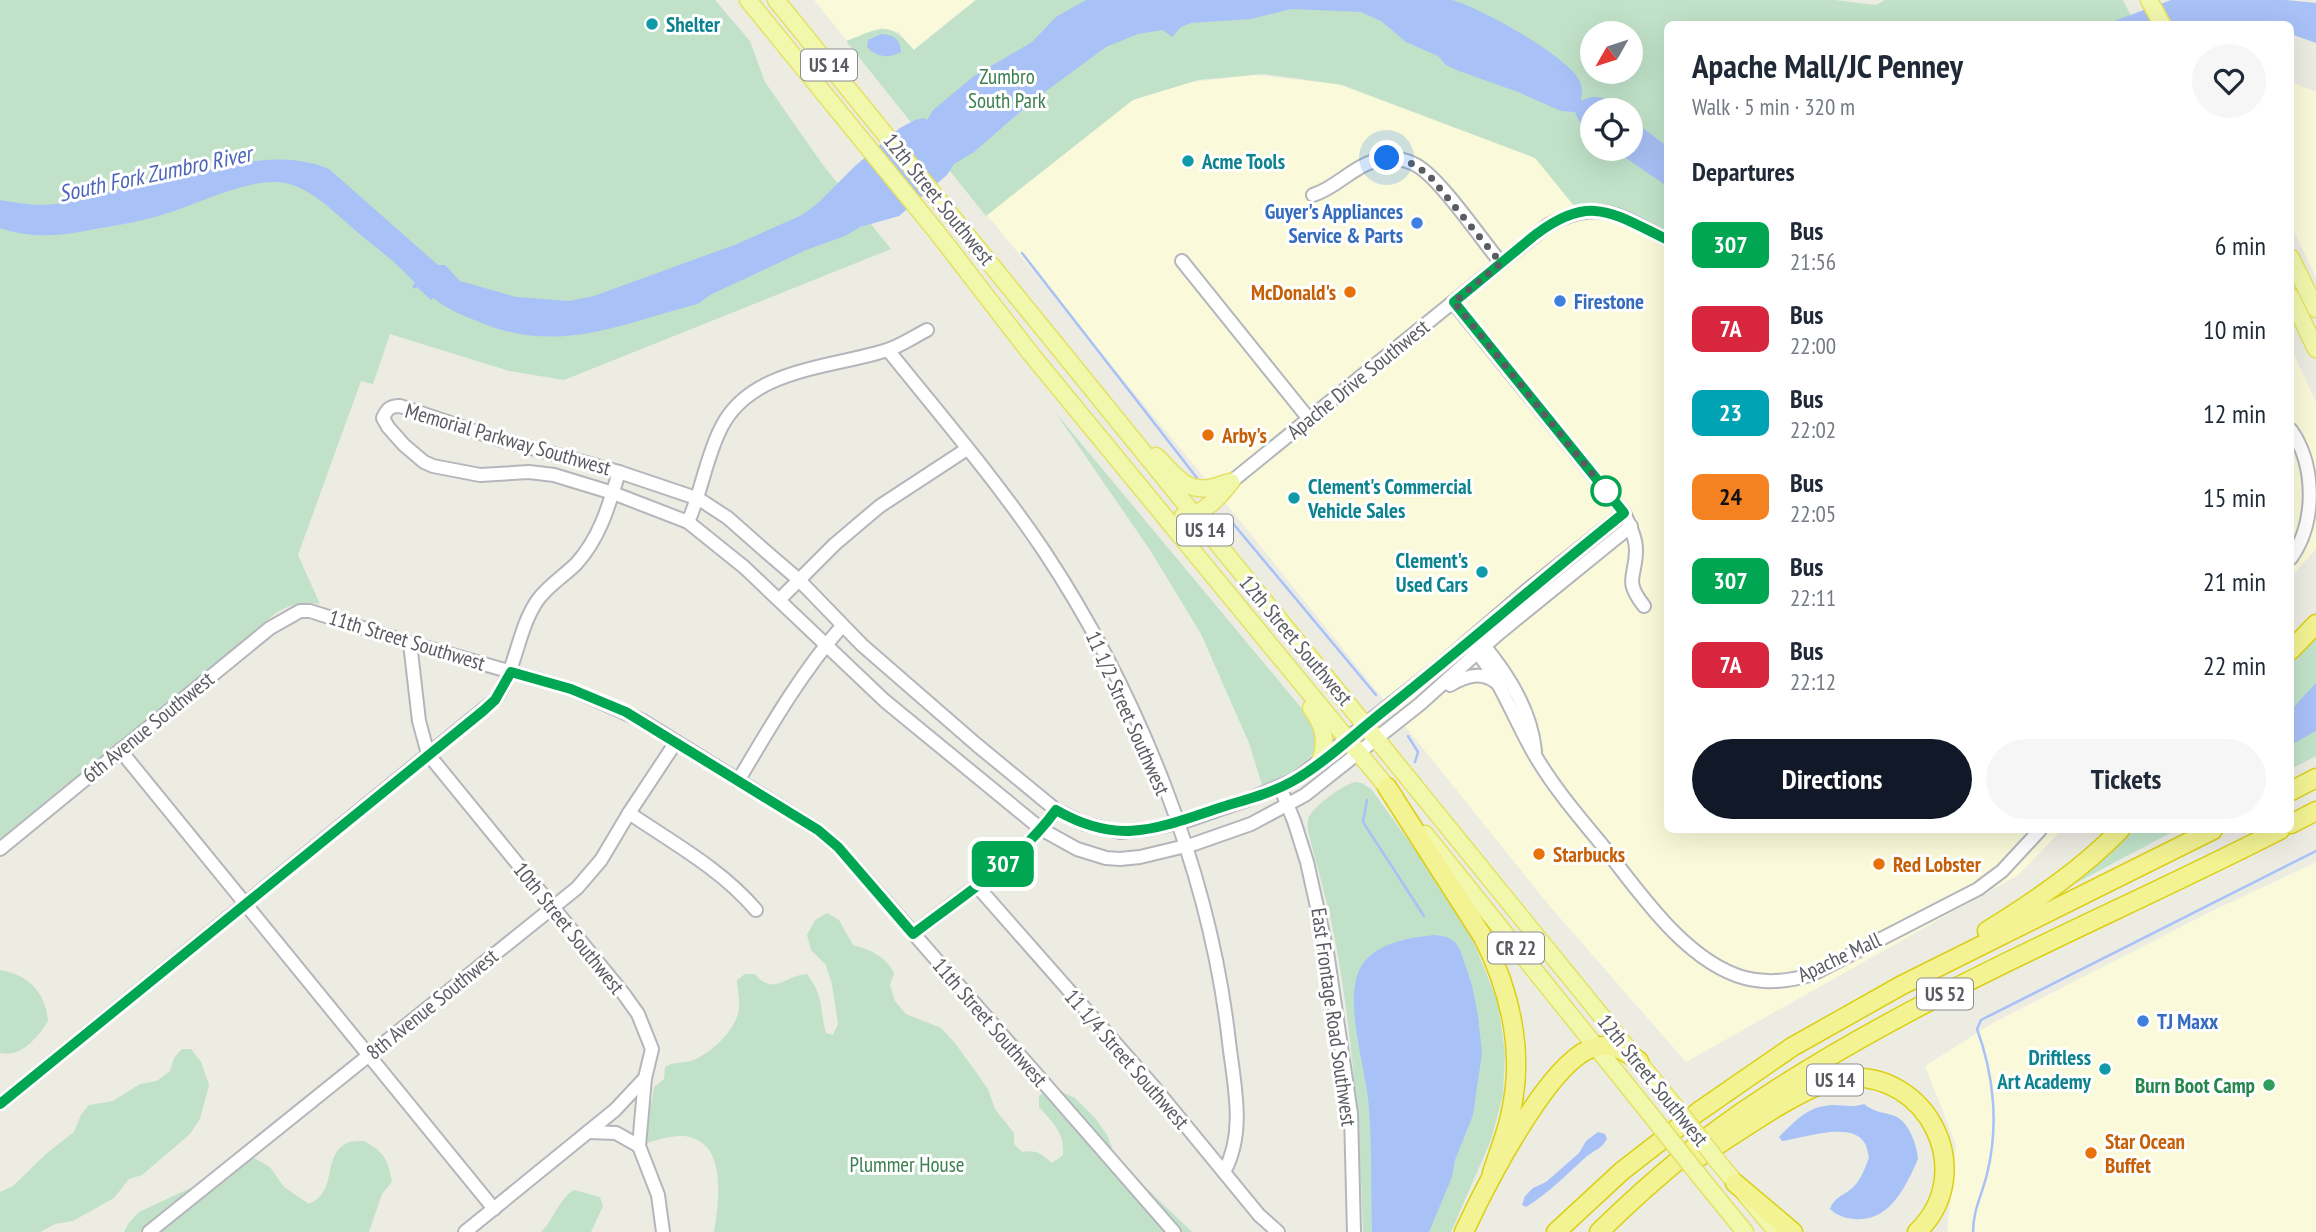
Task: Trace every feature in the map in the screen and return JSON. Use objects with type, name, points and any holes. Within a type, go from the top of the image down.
[{"type":"highway","points":[[2294,647],[2316,624]]},
{"type":"highway","points":[[2294,789],[2316,778]]},
{"type":"highway","name":"US 14","points":[[1387,787],[1478,928],[1495,960],[1507,997],[1516,1043],[1516,1075],[1510,1115],[1492,1173],[1464,1232]]},
{"type":"highway","points":[[2294,822],[2316,811]]},
{"type":"highway","points":[[1902,985],[2055,887],[2088,861],[2117,833]]},
{"type":"highway","name":"US 52","points":[[1556,1232],[1622,1171],[1754,1071],[1792,1047],[1902,985],[2207,833]]},
{"type":"highway","name":"US 52","points":[[1599,1232],[1634,1198],[1727,1123],[1830,1056],[1964,985],[2274,833]]},
{"type":"highway","points":[[1492,1173],[1518,1129],[1574,1059],[1596,1047],[1608,1046],[1619,1048],[1639,1061]]},
{"type":"highway","name":"US 14","points":[[1634,1198],[1795,1098],[1829,1082],[1857,1077],[1888,1085],[1910,1097],[1929,1119],[1942,1141],[1946,1174],[1944,1189],[1933,1215],[1917,1232]]},
{"type":"highway","name":"US 14","points":[[1734,1183],[1793,1232]]},
{"type":"main road","name":"12th Street Southwest","points":[[748,0],[936,231],[1031,354],[1305,686],[1745,1232]]},
{"type":"main road","name":"12th Street Southwest","points":[[776,0],[1192,515],[1378,738],[1665,1093],[1734,1183],[1777,1232]]},
{"type":"main road","points":[[2150,0],[2160,21]]},
{"type":"main road","points":[[2294,264],[2316,309]]},
{"type":"main road","points":[[2294,303],[2316,349]]},
{"type":"main road","points":[[1113,415],[1186,485],[1206,489],[1231,482]]},
{"type":"main road","points":[[1122,464],[1176,513],[1192,515],[1217,500]]},
{"type":"main road","points":[[1231,482],[1217,500],[1210,519],[1213,529],[1229,550],[1232,563]]},
{"type":"main road","points":[[1305,686],[1307,703],[1325,732],[1321,760]]},
{"type":"street","points":[[1313,195],[1326,191],[1363,165],[1376,160],[1399,159],[1409,162],[1418,166],[1436,183],[1501,263]]},
{"type":"street","name":"Apache Drive Southwest","points":[[1231,482],[1548,225],[1574,213],[1588,210],[1614,214],[1664,238]]},
{"type":"street","points":[[1182,261],[1309,419]]},
{"type":"street","points":[[1454,302],[1624,513],[1636,550],[1630,584],[1644,606]]},
{"type":"street","points":[[688,522],[699,499],[710,455],[723,424],[752,394],[791,375],[888,350],[927,330]]},
{"type":"street","name":"11 1/2 Street Southwest","points":[[888,350],[1044,550],[1087,622],[1124,692],[1156,766],[1185,847],[1207,925],[1227,1026],[1236,1132],[1235,1144],[1224,1172]]},
{"type":"street","name":"Memorial Parkway Southwest","points":[[1624,513],[1296,779],[1177,823],[1120,832],[1086,824],[1056,810],[977,745],[842,626],[799,580],[728,518],[699,499],[619,472],[495,438],[400,406],[387,409],[383,418],[404,445],[433,466],[480,475],[539,473],[613,493],[688,522],[744,567],[885,701],[1041,830],[1077,849],[1106,858],[1140,858],[1185,847],[1251,824],[1289,806],[1420,704],[1630,526]]},
{"type":"street","points":[[2294,436],[2304,457],[2309,488],[2305,530],[2294,553]]},
{"type":"street","points":[[779,600],[835,544],[880,506],[967,449]]},
{"type":"street","points":[[0,1104],[495,700],[511,672],[537,601],[586,552],[600,527],[619,472]]},
{"type":"street","name":"11th Street Southwest","points":[[300,611],[323,614],[600,700],[643,721],[818,830],[838,847],[1174,1232]]},
{"type":"street","name":"6th Avenue Southwest","points":[[0,849],[270,628],[300,611]]},
{"type":"street","points":[[738,780],[793,691],[842,626]]},
{"type":"street","points":[[1471,638],[1481,650],[1497,660],[1527,716],[1533,734],[1535,756]]},
{"type":"street","name":"10th Street Southwest","points":[[410,643],[419,722],[429,754],[638,1014],[652,1049],[645,1078],[639,1146],[658,1195],[663,1232]]},
{"type":"street","name":"Apache Mall","points":[[1481,650],[1535,756],[1564,799],[1672,930],[1715,964],[1743,978],[1783,981],[1813,974],[1978,889],[2002,871],[2037,833]]},
{"type":"street","points":[[1420,704],[1462,678],[1487,677],[1499,685]]},
{"type":"street","name":"8th Avenue Southwest","points":[[149,1232],[553,908],[592,873],[676,742]]},
{"type":"street","points":[[120,750],[494,1209]]},
{"type":"street","name":"East Frontage Road Southwest","points":[[1280,787],[1307,862],[1319,911],[1341,1041],[1351,1114],[1354,1232]]},
{"type":"street","points":[[913,934],[977,886],[1041,830],[1056,810]]},
{"type":"street","points":[[629,813],[718,873],[736,887],[756,910]]},
{"type":"street","name":"11 1/4 Street Southwest","points":[[977,886],[1154,1087],[1259,1214],[1278,1232]]},
{"type":"street","points":[[465,1232],[615,1110],[645,1078]]},
{"type":"street","points":[[588,1132],[615,1133],[639,1146]]},
{"type":"shaded area","points":[[814,0],[975,0],[913,50],[899,32],[881,28],[847,41]]},
{"type":"shaded area","points":[[1253,75],[1338,84],[1536,158],[1579,212],[1590,210],[1664,238],[1664,833],[2059,833],[2018,875],[1686,1062],[1548,904],[1237,517],[987,215],[1133,99],[1193,82]]},
{"type":"shaded area","points":[[2294,83],[2316,92],[2316,277],[2294,231]]},
{"type":"shaded area","points":[[2294,354],[2316,402],[2316,549],[2294,574]]},
{"type":"shaded area","points":[[2316,862],[2316,1232],[1947,1232],[1956,1145],[1925,1066],[1993,1023],[2210,912]]},
{"type":"green space","points":[[0,0],[715,0],[750,41],[765,82],[823,165],[891,249],[564,380],[509,371],[390,334],[373,384],[361,381],[298,555],[320,604],[297,604],[276,613],[0,839]]},
{"type":"green space","name":"Zumbro South Park","points":[[976,0],[1834,0],[1876,5],[1885,0],[2123,0],[2134,21],[1664,21],[1664,238],[1624,218],[1579,212],[1535,158],[1342,85],[1264,74],[1198,80],[1133,100],[986,216],[846,41],[883,29],[897,34],[914,50]]},
{"type":"green space","points":[[1055,412],[1308,716],[1314,734],[1314,753],[1294,771],[1262,785],[1249,743],[1201,634],[1150,550]]},
{"type":"green space","points":[[2316,633],[2316,756],[2294,767],[2294,657]]},
{"type":"green space","points":[[1355,782],[1372,790],[1464,918],[1498,1003],[1505,1052],[1503,1095],[1491,1140],[1451,1232],[1363,1232],[1358,1122],[1347,1012],[1332,926],[1308,831],[1310,815],[1321,803]]},
{"type":"green space","points":[[2127,833],[2170,833],[2074,884],[2072,880]]},
{"type":"green space","name":"Plummer House","points":[[827,913],[839,920],[853,945],[877,954],[890,967],[894,973],[890,985],[895,1001],[906,1014],[941,1028],[955,1043],[988,1089],[995,1109],[1014,1133],[1014,1144],[1022,1152],[1038,1153],[1052,1163],[1063,1155],[1060,1134],[1039,1107],[1039,1096],[1051,1087],[1075,1098],[1107,1135],[1117,1160],[1192,1232],[714,1232],[718,1204],[717,1174],[708,1148],[697,1140],[683,1136],[645,1143],[646,1108],[652,1101],[654,1087],[664,1079],[665,1067],[699,1058],[728,1033],[739,1009],[737,980],[745,974],[755,974],[762,981],[774,984],[807,974],[819,996],[826,1033],[833,1035],[838,1024],[832,985],[826,965],[811,950],[807,935],[815,920]]},
{"type":"green space","points":[[0,970],[19,976],[34,987],[43,1002],[48,1021],[28,1045],[8,1054],[0,1053]]},
{"type":"green space","points":[[182,1049],[191,1049],[201,1062],[209,1085],[200,1119],[190,1134],[142,1175],[129,1179],[114,1198],[73,1221],[55,1224],[40,1232],[0,1232],[0,1192],[13,1186],[74,1132],[81,1115],[89,1105],[113,1101],[140,1084],[157,1081],[170,1071],[174,1058]]},
{"type":"green space","points":[[364,1141],[384,1157],[392,1182],[382,1194],[369,1232],[124,1232],[139,1212],[197,1185],[234,1157],[254,1158],[270,1167],[284,1187],[309,1204],[324,1191],[334,1156],[339,1149],[349,1142]]},
{"type":"green space","points":[[574,1190],[600,1197],[603,1206],[591,1232],[541,1232],[564,1198]]},
{"type":"water","points":[[1086,0],[1452,0],[1501,22],[1541,46],[1571,70],[1582,88],[1580,123],[1575,112],[1561,111],[1446,65],[1438,56],[1406,42],[1381,21],[1361,12],[1291,9],[1251,19],[1191,23],[1181,27],[1172,37],[1163,30],[1138,34],[1106,47],[1034,100],[974,152],[954,164],[947,175],[899,216],[860,227],[845,236],[806,250],[710,295],[698,304],[615,327],[562,336],[535,336],[507,331],[460,314],[434,298],[431,300],[417,287],[414,289],[412,286],[415,283],[399,267],[326,205],[302,189],[285,183],[271,182],[241,187],[150,218],[71,233],[35,235],[0,228],[0,200],[37,205],[63,203],[123,187],[136,187],[242,163],[264,160],[308,162],[329,169],[438,265],[445,265],[460,281],[516,297],[569,301],[594,296],[737,244],[802,215],[900,128],[915,120],[927,120],[933,110],[974,76],[1032,42],[1056,17]]},
{"type":"water","points":[[2171,0],[2286,0],[2316,3],[2316,43],[2294,35],[2294,21],[2114,21]]},
{"type":"water","points":[[881,34],[896,38],[901,52],[879,55],[867,47],[868,40]]},
{"type":"water","points":[[1643,128],[1664,144],[1664,184],[1630,161],[1643,161]]},
{"type":"water","points":[[2316,683],[2316,731],[2294,743],[2294,707]]},
{"type":"water","points":[[1415,937],[1447,937],[1456,943],[1472,985],[1482,1053],[1473,1115],[1455,1160],[1452,1177],[1429,1232],[1372,1232],[1369,1108],[1354,1014],[1356,979],[1362,965],[1376,951]]},
{"type":"water","points":[[1864,1104],[1876,1111],[1895,1116],[1904,1123],[1914,1141],[1918,1159],[1902,1191],[1887,1208],[1878,1215],[1855,1219],[1841,1216],[1830,1209],[1861,1176],[1869,1158],[1864,1142],[1858,1136],[1838,1132],[1782,1141],[1779,1137],[1799,1118],[1818,1107]]},
{"type":"water","points":[[1598,1132],[1605,1134],[1607,1139],[1603,1145],[1542,1196],[1526,1207],[1522,1205],[1525,1196],[1533,1188],[1546,1182]]},
{"type":"waterway","points":[[1022,253],[1197,478]]},
{"type":"waterway","points":[[1226,515],[1376,695]]},
{"type":"waterway","points":[[1408,736],[1418,752],[1415,762]]},
{"type":"waterway","points":[[1367,800],[1363,822],[1424,916]]},
{"type":"waterway","points":[[1973,1232],[1976,1210],[1991,1156],[1994,1119],[1991,1082],[1977,1029],[1981,1020],[2316,851]]},
{"type":"bus line","name":"307","points":[[0,1104],[483,711],[495,700],[511,672],[571,689],[626,712],[818,830],[851,860],[913,934],[977,886],[1029,842],[1056,810],[1071,819],[1103,830],[1131,832],[1185,821],[1289,783],[1307,772],[1400,698],[1526,591],[1624,513],[1454,302],[1548,225],[1574,213],[1600,210],[1626,218],[1664,238]]},
{"type":"place","name":"Shelter","points":[[652,24]]},
{"type":"place","name":"Acme Tools","points":[[1188,161]]},
{"type":"place","name":"Guyer's Appliances Service & Parts","points":[[1417,223]]},
{"type":"place","name":"McDonald's","points":[[1350,292]]},
{"type":"place","name":"Firestone","points":[[1560,301]]},
{"type":"place","name":"Arby's","points":[[1208,435]]},
{"type":"place","name":"Clement's Commercial Vehicle Sales","points":[[1294,498]]},
{"type":"place","name":"Clement's Used Cars","points":[[1482,572]]},
{"type":"place","name":"Starbucks","points":[[1539,854]]},
{"type":"place","name":"Red Lobster","points":[[1879,864]]},
{"type":"place","name":"TJ Maxx","points":[[2143,1021]]},
{"type":"place","name":"Driftless Art Academy","points":[[2105,1069]]},
{"type":"place","name":"Burn Boot Camp","points":[[2269,1085]]},
{"type":"place","name":"Star Ocean Buffet","points":[[2091,1153]]},
{"type":"route","points":[[1387,158],[1409,162],[1428,174],[1501,263],[1454,302],[1611,497],[1606,491]]},
{"type":"water label","name":"South Fork Zumbro River","points":[[155,173]]}]
